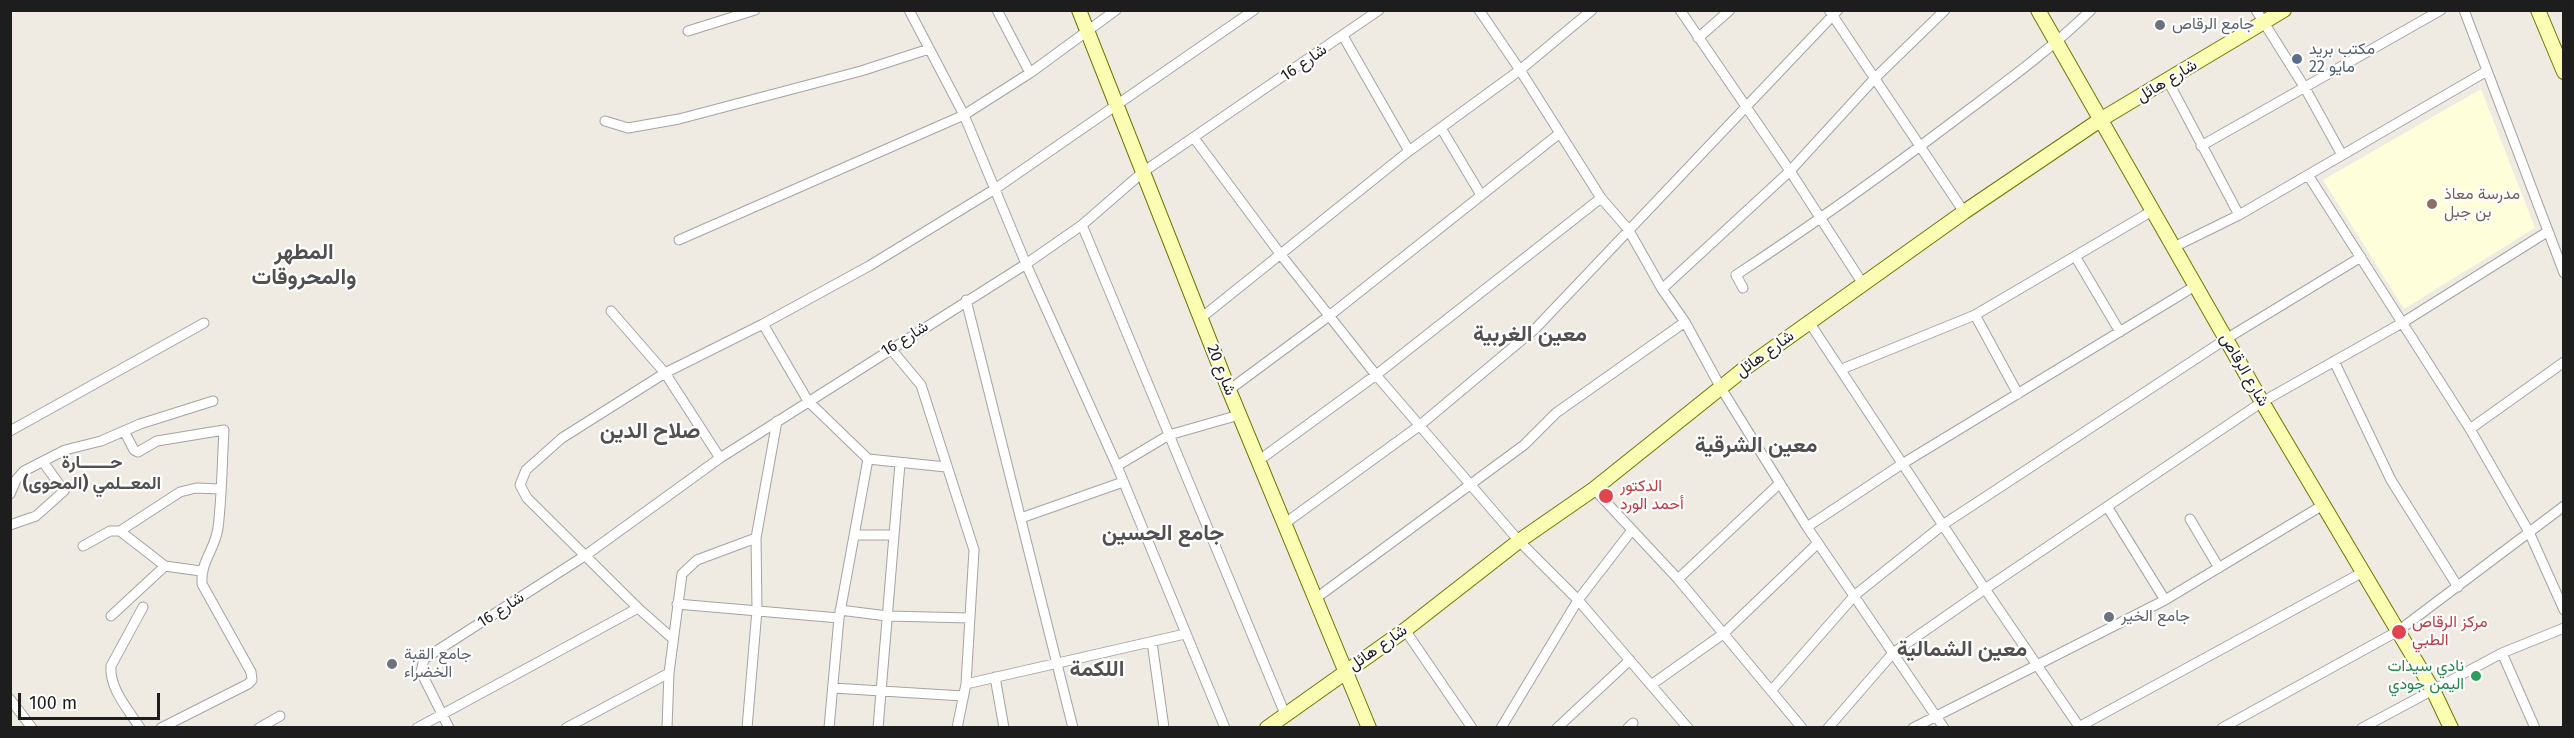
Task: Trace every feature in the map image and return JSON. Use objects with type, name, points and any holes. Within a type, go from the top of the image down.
[{"type":"street","points":[[688,31],[755,10]]},
{"type":"street","points":[[909,10],[964,115],[1026,264],[1123,482],[1225,728]]},
{"type":"street","points":[[997,10],[1030,73]]},
{"type":"street","name":"شارع 20","points":[[1079,10],[1239,415],[1369,728]]},
{"type":"street","points":[[679,240],[964,115],[1030,73],[1116,10]]},
{"type":"street","points":[[673,639],[638,608],[527,498],[520,485],[526,470],[562,438],[665,374],[869,266],[995,189],[1254,10]]},
{"type":"street","name":"شارع 16","points":[[442,714],[421,672],[424,659],[586,555],[720,458],[890,348],[1026,264],[1082,225],[1143,172],[1379,10]]},
{"type":"street","points":[[1479,10],[1601,198],[1628,230],[1662,289],[1685,322],[1721,388],[1807,526],[1944,728]]},
{"type":"street","points":[[1201,318],[1409,151],[1520,70],[1592,10]]},
{"type":"street","points":[[1680,10],[1744,108],[1790,171],[1863,284]]},
{"type":"street","points":[[1698,38],[1730,10]]},
{"type":"street","points":[[1662,289],[1790,171],[1875,78],[1945,10]]},
{"type":"street","name":"شارع الرقاص","points":[[2038,10],[2262,402],[2433,690],[2451,728]]},
{"type":"street","points":[[1743,288],[1736,275],[1821,219],[1920,147],[2057,43],[2091,10]]},
{"type":"street","name":"شارع هائل","points":[[1267,728],[1405,630],[1519,541],[1594,489],[1721,388],[1809,322],[2100,120],[2168,81],[2260,16],[2284,10]]},
{"type":"street","points":[[2201,146],[2441,10]]},
{"type":"street","points":[[2464,10],[2564,273]]},
{"type":"street","points":[[2538,10],[2564,72]]},
{"type":"street","points":[[2547,10],[2564,51]]},
{"type":"street","points":[[1284,524],[1419,426],[1536,328],[1833,12],[1964,213]]},
{"type":"street","points":[[2260,16],[2305,88],[2342,155]]},
{"type":"street","points":[[1342,36],[1409,151]]},
{"type":"street","points":[[605,121],[628,128],[679,118],[861,71],[929,49]]},
{"type":"street","points":[[2174,247],[2239,215],[2487,71]]},
{"type":"street","points":[[2168,81],[2239,215]]},
{"type":"street","points":[[1441,128],[1481,195]]},
{"type":"street","points":[[1229,390],[1329,316],[1560,133]]},
{"type":"street","points":[[1194,138],[1281,255],[1376,375],[1519,541],[1578,600],[1688,728]]},
{"type":"street","points":[[2308,175],[2470,429],[2529,532],[2564,610]]},
{"type":"street","points":[[1258,461],[1376,375],[1601,198]]},
{"type":"street","points":[[1842,369],[1975,315],[2152,211]]},
{"type":"street","points":[[1082,225],[1285,714]]},
{"type":"street","points":[[1828,728],[1893,652],[2262,402],[2402,322],[2547,232]]},
{"type":"street","points":[[2075,256],[2120,332]]},
{"type":"street","points":[[1771,690],[1855,595],[1944,524],[2226,339],[2361,257]]},
{"type":"street","points":[[1807,526],[1902,464],[2195,286]]},
{"type":"street","points":[[966,300],[1073,728]]},
{"type":"street","points":[[611,311],[665,374],[720,458]]},
{"type":"street","points":[[1975,315],[2018,394]]},
{"type":"street","points":[[1315,599],[1524,445],[1556,413],[1685,322]]},
{"type":"street","points":[[1809,322],[2079,727],[2363,572]]},
{"type":"street","points":[[10,431],[204,323]]},
{"type":"street","points":[[763,324],[808,401],[868,459],[946,468]]},
{"type":"street","points":[[890,348],[921,385],[974,550],[966,684],[957,728]]},
{"type":"street","points":[[2334,361],[2391,480],[2458,587]]},
{"type":"street","points":[[2470,429],[2564,362]]},
{"type":"street","points":[[10,495],[16,480],[24,471],[65,450],[101,441],[174,412],[213,401]]},
{"type":"street","points":[[1116,466],[1169,435],[1239,415]]},
{"type":"street","points":[[747,728],[757,610],[756,538],[777,421]]},
{"type":"street","points":[[124,430],[134,450],[138,452],[157,441],[224,430],[218,529],[212,549],[201,571],[202,584],[251,672],[252,680],[161,728]]},
{"type":"street","points":[[829,728],[839,614],[868,459]]},
{"type":"street","points":[[10,525],[36,516],[64,491],[43,462]]},
{"type":"street","points":[[878,728],[900,463]]},
{"type":"street","points":[[1021,518],[1123,482]]},
{"type":"street","points":[[1678,579],[1780,483]]},
{"type":"street","points":[[83,546],[110,531],[120,531],[180,492],[196,488],[220,489]]},
{"type":"street","points":[[1594,489],[1678,579],[1802,728]]},
{"type":"street","points":[[1913,728],[2165,600],[2323,505]]},
{"type":"street","points":[[2222,728],[2397,631],[2564,506]]},
{"type":"street","points":[[2108,508],[2165,600]]},
{"type":"street","points":[[2190,519],[2218,568]]},
{"type":"street","points":[[1502,728],[1578,600],[1632,530]]},
{"type":"street","points":[[120,531],[165,566],[201,571]]},
{"type":"street","points":[[854,535],[894,535]]},
{"type":"street","points":[[667,728],[669,673],[682,574],[698,560],[756,538]]},
{"type":"street","points":[[1652,685],[1723,634],[1818,543]]},
{"type":"street","points":[[111,616],[165,566]]},
{"type":"street","points":[[677,604],[839,614],[970,618]]},
{"type":"street","points":[[140,728],[114,686],[110,675],[111,666],[143,607]]},
{"type":"street","points":[[417,728],[638,608]]},
{"type":"street","points":[[2362,728],[2502,653],[2564,628]]},
{"type":"street","points":[[1405,630],[1472,728]]},
{"type":"street","points":[[966,684],[1185,634]]},
{"type":"street","points":[[1152,642],[1164,728]]},
{"type":"street","points":[[2502,653],[2535,728]]},
{"type":"street","points":[[1557,728],[1630,660]]},
{"type":"street","points":[[566,728],[669,673]]},
{"type":"street","points":[[995,677],[1004,728]]},
{"type":"street","points":[[833,688],[963,696]]},
{"type":"street","points":[[10,699],[32,728]]},
{"type":"street","points":[[442,714],[449,728]]},
{"type":"street","points":[[259,728],[280,716]]},
{"type":"shaded area","name":"مدرسة معاذ بن جبل","points":[[2481,89],[2535,228],[2404,309],[2323,180]]},
{"type":"place","name":"جامع الرقاص","points":[[2160,25]]},
{"type":"place","name":"مكتب بريد 22 مايو","points":[[2297,59]]},
{"type":"place","name":"مدرسة معاذ بن جبل","points":[[2432,204]]},
{"type":"place","name":"الدكتور أحمد الورد","points":[[1606,496]]},
{"type":"place","name":"جامع الخير","points":[[2109,617]]},
{"type":"place","name":"مركز الرقاص الطبي","points":[[2399,632]]},
{"type":"place","name":"جامع القبة الخضراء","points":[[392,664]]},
{"type":"place","name":"نادي سيدات اليمن جودي","points":[[2476,676]]},
{"type":"district","name":"المطهر والمحروقات","points":[[304,266]]},
{"type":"district","name":"معين الغربية","points":[[1530,335]]},
{"type":"district","name":"صلاح الدين","points":[[650,432]]},
{"type":"district","name":"معين الشرقية","points":[[1756,446]]},
{"type":"district","name":"حــــــارة المعــلمي (المحوى)","points":[[92,473]]},
{"type":"district","name":"جامع الحسين","points":[[1163,534]]},
{"type":"district","name":"معين الشمالية","points":[[1962,650]]},
{"type":"district","name":"اللكمة","points":[[1097,670]]}]
